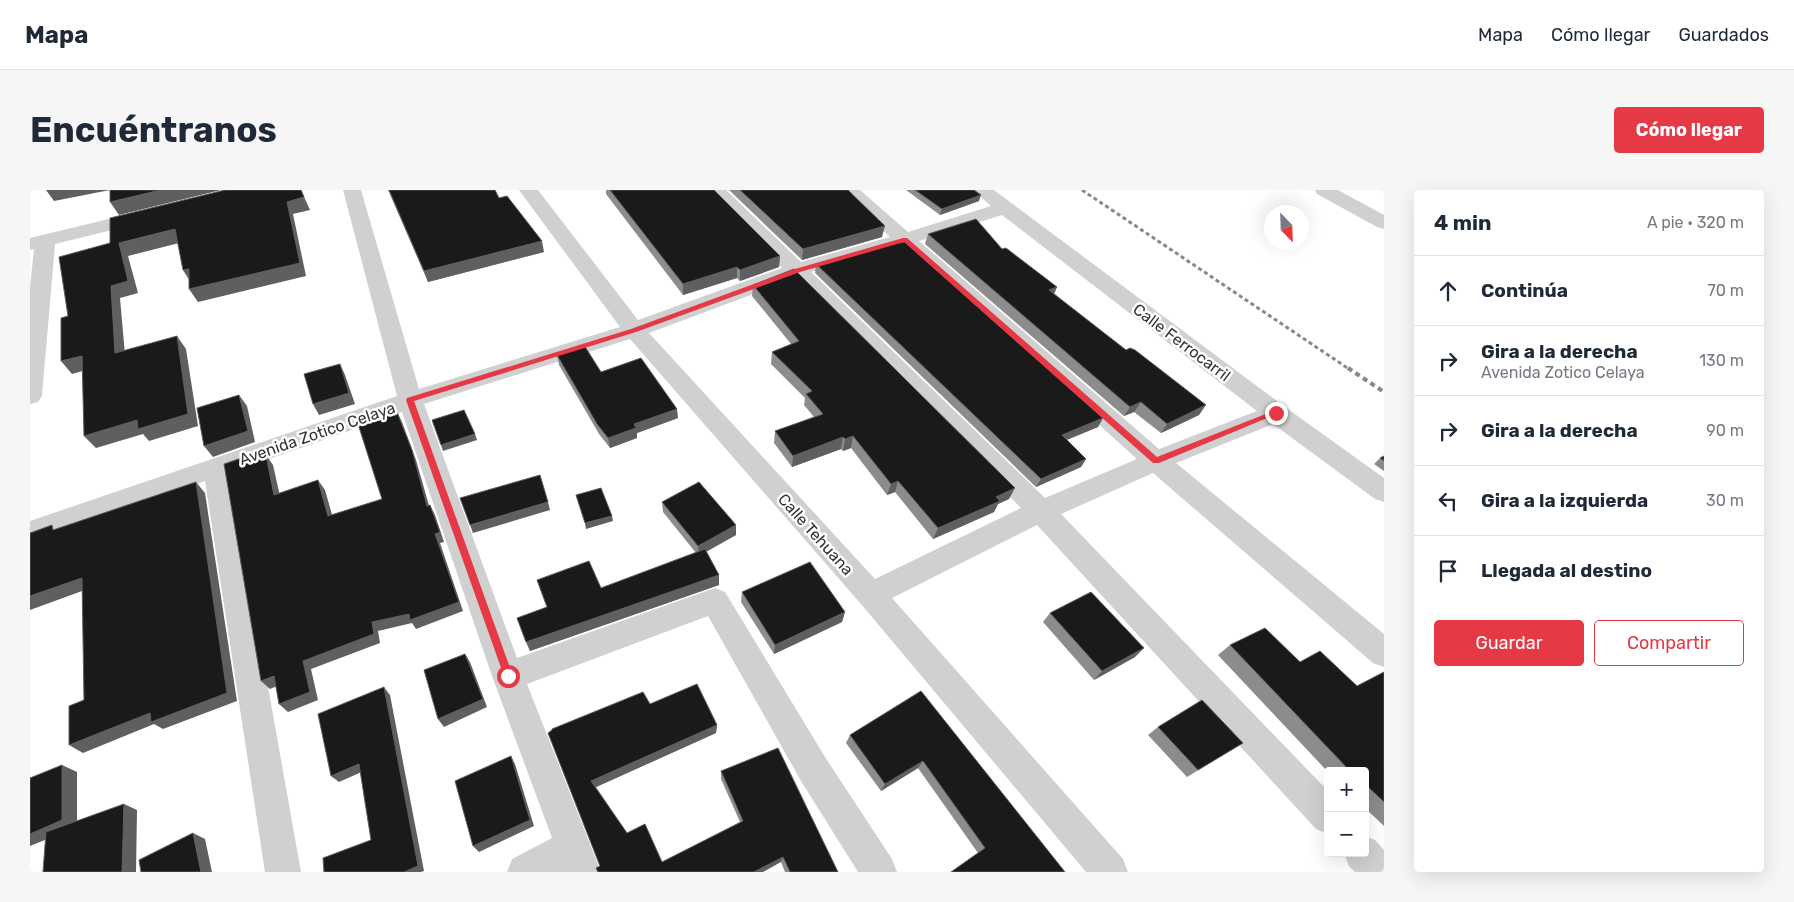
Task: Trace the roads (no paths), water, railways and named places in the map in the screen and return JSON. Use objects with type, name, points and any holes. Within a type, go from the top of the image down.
[{"type":"street","points":[[352,190],[410,400],[508,676],[579,859],[525,872]]},
{"type":"street","name":"Calle Tehuana","points":[[528,190],[634,330],[871,595],[1110,872]]},
{"type":"street","points":[[715,190],[1041,511],[1324,813]]},
{"type":"street","points":[[849,190],[1156,461],[1384,653]]},
{"type":"street","name":"Calle Ferrocarril","points":[[982,190],[1276,413],[1384,492]]},
{"type":"street","points":[[1324,190],[1384,223]]},
{"type":"street","name":"Avenida Zotico Celaya","points":[[30,532],[410,400],[634,330],[797,270],[1004,208]]},
{"type":"street","points":[[30,396],[38,242],[164,212]]},
{"type":"street","points":[[871,595],[1041,511],[1156,461],[1276,413]]},
{"type":"street","points":[[216,468],[283,872]]},
{"type":"street","points":[[508,676],[715,601],[814,769],[878,872]]},
{"type":"street","points":[[1366,857],[1379,872]]},
{"type":"railway","points":[[1082,190],[1349,369]]},
{"type":"railway","points":[[1348,368],[1384,392]]}]
